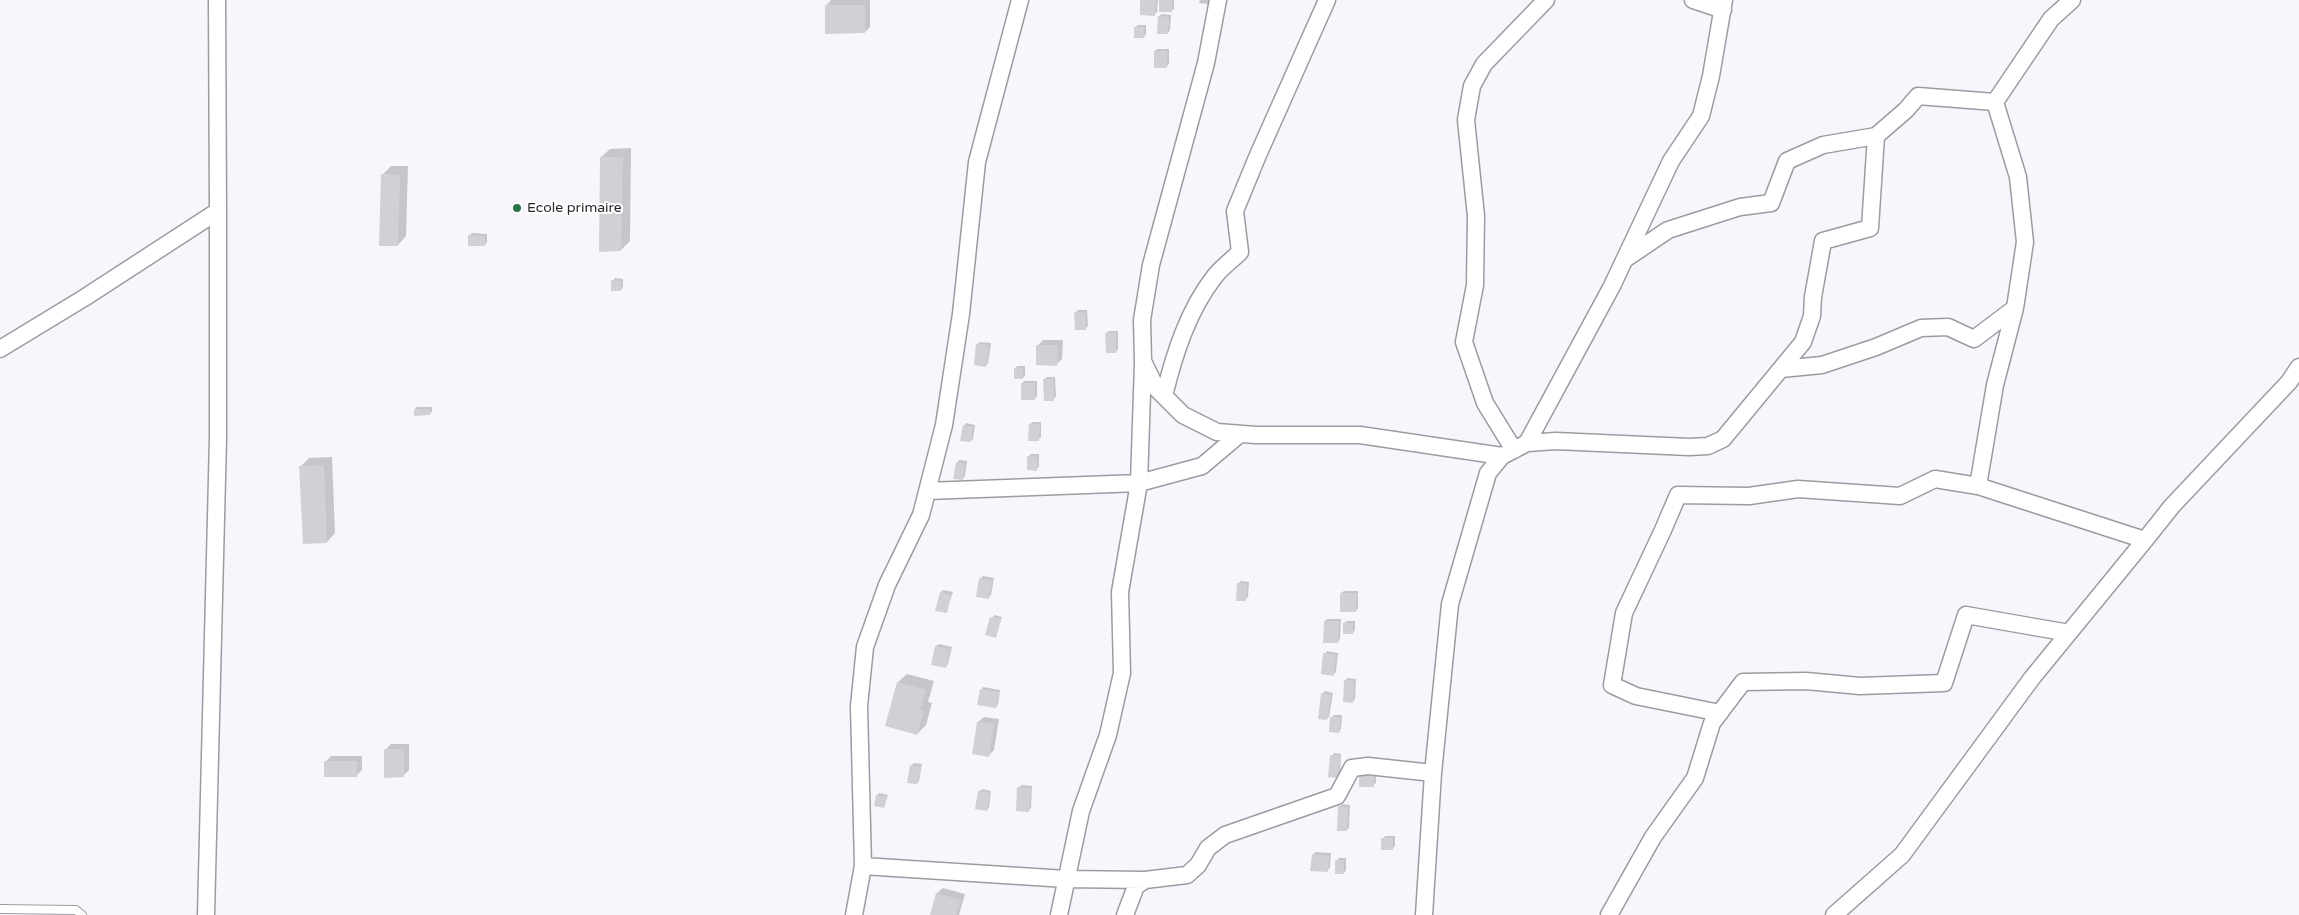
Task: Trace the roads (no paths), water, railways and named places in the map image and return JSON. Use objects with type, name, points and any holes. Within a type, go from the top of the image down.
[{"type":"street","points":[[206,915],[218,438],[217,0]]},
{"type":"street","points":[[854,915],[863,866],[859,706],[865,646],[887,585],[921,515],[944,425],[962,314],[977,162],[1020,0]]},
{"type":"street","points":[[1060,915],[1081,811],[1108,735],[1122,673],[1120,592],[1139,483],[1143,361],[1142,320],[1150,265],[1206,63],[1218,0]]},
{"type":"street","points":[[1164,396],[1172,360],[1199,301],[1216,276],[1240,252],[1235,211],[1327,0]]},
{"type":"street","points":[[1515,450],[1485,403],[1464,342],[1475,285],[1476,216],[1466,120],[1472,86],[1484,64],[1546,0]]},
{"type":"street","points":[[1424,915],[1433,773],[1450,604],[1488,474],[1515,450],[1625,259],[1671,161],[1701,116],[1711,76],[1723,5],[1693,0]]},
{"type":"street","points":[[1995,102],[2050,19],[2072,0]]},
{"type":"street","points":[[1625,259],[1668,230],[1740,207],[1771,203],[1787,161],[1823,145],[1876,136],[1906,110],[1918,96],[1995,102]]},
{"type":"street","points":[[1978,486],[1995,385],[2014,308],[2026,242],[2018,177],[1995,102]]},
{"type":"street","points":[[1143,361],[1156,388],[1183,415],[1217,432],[1240,434],[1360,435],[1515,450],[1556,441],[1689,448],[1708,446],[1723,439],[1803,342],[1812,316],[1813,297],[1823,241],[1870,228],[1876,136]]},
{"type":"street","points":[[0,349],[84,298],[218,211]]},
{"type":"street","points":[[1781,369],[1822,365],[1876,348],[1921,328],[1948,327],[1974,339],[2014,308]]},
{"type":"street","points":[[1834,915],[1902,855],[2032,678],[2172,506],[2290,382],[2299,367]]},
{"type":"street","points":[[928,491],[1139,483],[1202,466],[1240,434]]},
{"type":"street","points":[[1720,712],[1636,696],[1612,685],[1624,613],[1664,530],[1678,495],[1748,496],[1798,489],[1900,496],[1935,479],[1978,486],[2145,540]]},
{"type":"street","points":[[1609,915],[1653,837],[1695,778],[1712,723],[1743,682],[1806,681],[1860,686],[1944,683],[1966,615],[2069,633]]},
{"type":"street","points":[[863,866],[1066,879],[1145,880],[1187,874],[1198,866],[1208,848],[1225,835],[1252,824],[1337,796],[1352,768],[1368,766],[1433,773]]},
{"type":"street","points":[[1125,915],[1136,886],[1145,880]]},
{"type":"lane","points":[[0,909],[76,910],[82,915]]},
{"type":"place","name":"Ecole primaire","points":[[517,208]]}]
